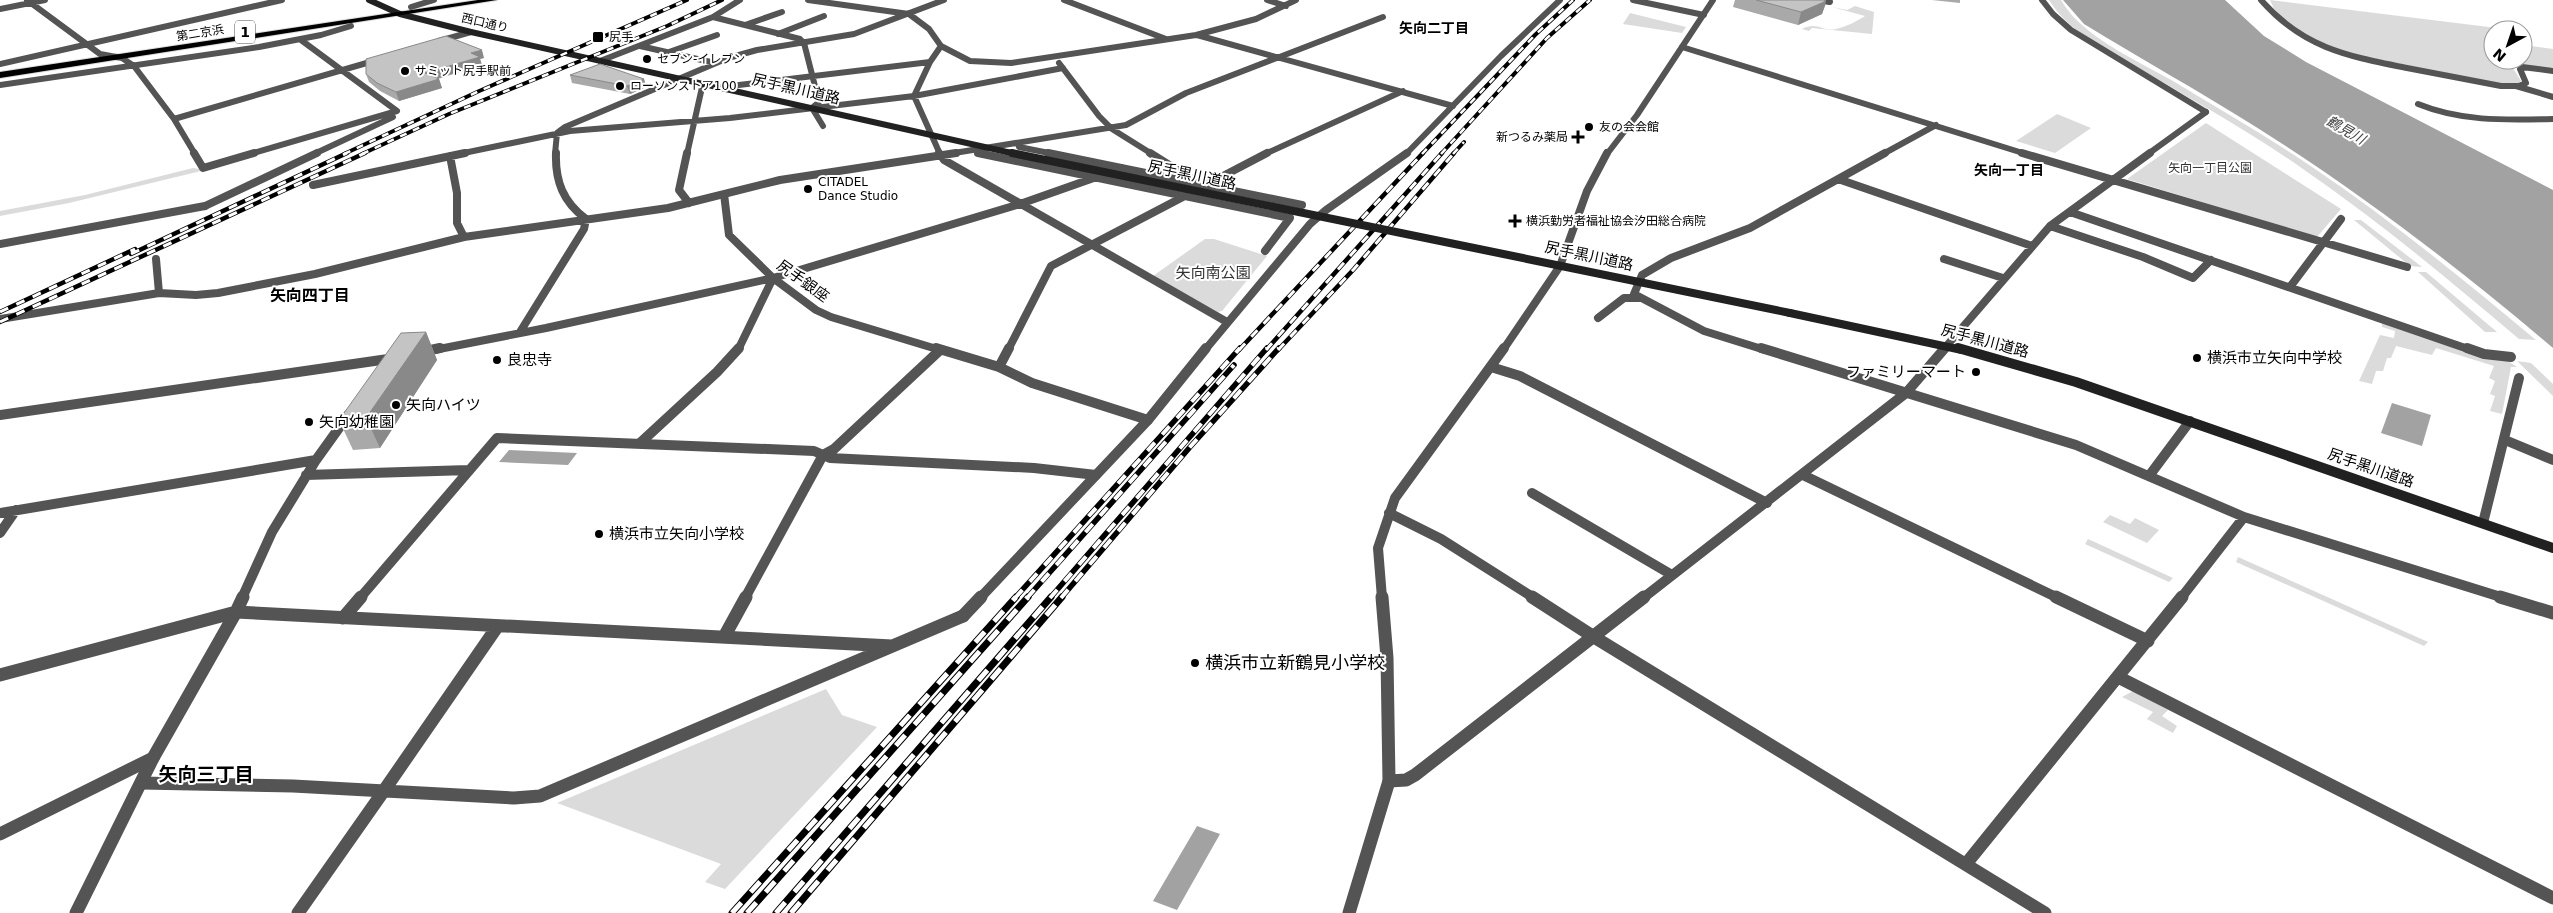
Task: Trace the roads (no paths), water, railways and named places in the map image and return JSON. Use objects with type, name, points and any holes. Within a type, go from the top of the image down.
[{"type":"highway","name":"第二京浜","points":[[0,69],[460,0]]},
{"type":"highway","name":"第二京浜","points":[[0,76],[493,0]]},
{"type":"main road","name":"西口通り","points":[[369,0],[400,14],[600,61]]},
{"type":"main road","name":"尻手黒川道路","points":[[600,61],[1007,152],[1946,345],[2076,382],[2553,548]]},
{"type":"street","points":[[0,9],[29,1],[45,0]]},
{"type":"street","points":[[0,64],[282,0]]},
{"type":"street","points":[[411,8],[434,0]]},
{"type":"street","points":[[600,61],[713,17],[740,0]]},
{"type":"street","points":[[808,0],[909,14],[929,29],[941,46],[963,59],[978,63],[1011,63],[1196,34],[1256,19],[1296,0]]},
{"type":"street","points":[[557,134],[565,128],[715,64],[747,53],[867,30],[944,0]]},
{"type":"street","points":[[1064,0],[1167,39]]},
{"type":"street","points":[[1267,0],[1286,6]]},
{"type":"street","points":[[141,783],[293,786],[514,798],[540,796],[963,616],[1148,420],[1271,268],[1318,216],[1401,159],[1560,0]]},
{"type":"street","points":[[1634,0],[1704,16]]},
{"type":"street","points":[[1348,913],[1389,781],[1387,658],[1378,548],[1389,513],[1395,498],[1491,367],[1560,266],[1587,191],[1604,158],[1637,115],[1713,0]]},
{"type":"street","points":[[1814,0],[1830,2]]},
{"type":"street","points":[[1389,781],[1406,780],[1415,775],[1906,393],[2050,226],[2206,112],[2071,30],[2052,14],[2042,0]]},
{"type":"street","points":[[2261,0],[2289,27],[2319,46],[2339,54],[2474,81],[2515,86],[2553,97]]},
{"type":"street","points":[[29,1],[100,54],[122,58],[134,66],[174,118],[203,168],[397,111]]},
{"type":"street","points":[[745,26],[782,12]]},
{"type":"street","points":[[778,34],[824,16]]},
{"type":"street","points":[[713,17],[800,39],[804,43],[820,102],[812,108]]},
{"type":"street","points":[[0,319],[159,293],[196,295],[218,293],[315,274],[464,237],[689,203],[780,180],[941,157],[1112,129],[1126,125],[1186,93],[1383,17]]},
{"type":"street","points":[[0,85],[302,40],[351,26]]},
{"type":"street","points":[[436,42],[472,32]]},
{"type":"street","points":[[1196,34],[1453,106]]},
{"type":"street","points":[[668,52],[717,35]]},
{"type":"street","points":[[302,40],[397,111]]},
{"type":"street","points":[[639,46],[715,64]]},
{"type":"street","points":[[941,46],[930,62],[914,96],[941,157],[1090,245],[1228,322]]},
{"type":"street","points":[[1682,47],[2112,180],[2407,268]]},
{"type":"street","points":[[1054,57],[1099,116],[1112,129],[1198,183]]},
{"type":"street","points":[[174,118],[380,59]]},
{"type":"street","points":[[722,87],[930,62]]},
{"type":"street","points":[[2515,86],[2526,83],[2520,69],[2522,67],[2553,71]]},
{"type":"street","points":[[313,185],[557,134],[694,122],[914,96],[1063,68]]},
{"type":"street","points":[[689,203],[679,190],[704,83]]},
{"type":"street","points":[[999,367],[1051,266],[1294,139],[1403,91]]},
{"type":"street","points":[[2418,104],[2444,113],[2478,118],[2553,119]]},
{"type":"street","points":[[812,108],[823,126]]},
{"type":"street","points":[[0,244],[205,206],[399,114],[397,111]]},
{"type":"street","points":[[1936,125],[1750,228],[1706,245],[1695,247],[1642,275],[1634,294],[1704,331],[2076,446],[2244,517],[2553,613]]},
{"type":"street","points":[[557,134],[556,177],[559,191],[574,212],[586,219]]},
{"type":"street","points":[[1012,145],[1302,205]]},
{"type":"street","points":[[971,151],[1290,218],[1265,250]]},
{"type":"street","points":[[450,156],[457,193],[457,223],[464,237]]},
{"type":"street","points":[[0,415],[387,359],[772,278],[1020,204],[1122,168]]},
{"type":"street","points":[[1838,179],[2032,246]]},
{"type":"street","name":"尻手銀座","points":[[724,194],[729,235],[772,278],[816,310],[831,317],[939,351],[999,367],[1032,383],[1148,420]]},
{"type":"street","points":[[2070,212],[2484,354],[2511,358]]},
{"type":"street","points":[[520,332],[584,229],[586,219]]},
{"type":"street","points":[[2290,287],[2341,219]]},
{"type":"street","points":[[2050,226],[2143,257],[2193,278],[2211,260]]},
{"type":"street","points":[[156,259],[159,293]]},
{"type":"street","points":[[1944,259],[2004,278]]},
{"type":"street","points":[[640,444],[717,372],[740,347],[772,278]]},
{"type":"street","points":[[1598,318],[1624,298],[1639,298]]},
{"type":"street","points":[[724,638],[823,455],[834,448],[939,351]]},
{"type":"street","points":[[376,375],[387,359]]},
{"type":"street","points":[[1491,367],[1520,376],[1767,503]]},
{"type":"street","points":[[2483,523],[2519,378]]},
{"type":"street","points":[[76,913],[152,758],[236,612],[272,532],[306,475],[354,406]]},
{"type":"street","points":[[2149,476],[2190,422]]},
{"type":"street","points":[[343,618],[496,438],[814,451],[830,458],[1034,468],[1096,475]]},
{"type":"street","points":[[2505,440],[2553,460]]},
{"type":"street","points":[[0,513],[316,460]]},
{"type":"street","points":[[306,475],[469,470]]},
{"type":"street","points":[[1803,475],[2148,640]]},
{"type":"street","points":[[1532,493],[1672,575]]},
{"type":"street","points":[[0,533],[16,510]]},
{"type":"street","points":[[1389,513],[1407,520],[1451,546],[1593,636],[2045,913]]},
{"type":"street","points":[[1966,864],[2148,640],[2244,517]]},
{"type":"street","points":[[0,675],[236,612],[892,646]]},
{"type":"street","points":[[298,913],[497,627]]},
{"type":"street","points":[[2118,677],[2553,898]]},
{"type":"street","points":[[0,834],[152,758]]},
{"type":"water","name":"鶴見川","points":[[2063,0],[2225,0],[2264,36],[2306,62],[2553,190],[2553,348],[2409,232],[2333,178],[2256,127],[2084,24]]},
{"type":"water","points":[[2392,403],[2431,415],[2422,446],[2381,433]]},
{"type":"water","points":[[509,450],[577,453],[568,465],[499,462]]},
{"type":"water","points":[[1197,826],[1220,834],[1177,910],[1153,901]]},
{"type":"railway","points":[[344,154],[477,92],[687,0]]},
{"type":"railway","points":[[362,154],[449,114],[667,26],[722,0]]},
{"type":"railway","points":[[1422,154],[1535,35],[1573,0]]},
{"type":"railway","points":[[1441,154],[1547,38],[1590,0]]},
{"type":"railway","points":[[1453,154],[1464,142]]},
{"type":"railway","points":[[131,254],[347,153]]},
{"type":"railway","points":[[0,322],[365,153]]},
{"type":"railway","points":[[1239,350],[1423,153]]},
{"type":"railway","points":[[1266,350],[1442,153]]},
{"type":"railway","points":[[1278,350],[1354,269],[1454,153]]},
{"type":"railway","points":[[0,312],[135,249]]},
{"type":"railway","points":[[1015,598],[1240,348]]},
{"type":"railway","points":[[1050,598],[1267,348]]},
{"type":"railway","points":[[1061,598],[1190,447],[1279,348]]},
{"type":"railway","points":[[1027,598],[1234,365]]},
{"type":"railway","points":[[732,913],[1016,597]]},
{"type":"railway","points":[[747,913],[1028,597]]},
{"type":"railway","points":[[776,913],[1051,597]]},
{"type":"railway","points":[[791,913],[1062,597]]},
{"type":"place","name":"尻手","points":[[598,37]]},
{"type":"place","name":"セブン-イレブン","points":[[647,59]]},
{"type":"place","name":"サミット尻手駅前","points":[[405,71]]},
{"type":"place","name":"ローソンストア100","points":[[620,86]]},
{"type":"place","name":"友の会会館","points":[[1589,127]]},
{"type":"place","name":"新つるみ薬局","points":[[1578,137]]},
{"type":"place","name":"CITADEL Dance Studio","points":[[808,189]]},
{"type":"place","name":"横浜勤労者福祉協会汐田総合病院","points":[[1515,221]]},
{"type":"place","name":"横浜市立矢向中学校","points":[[2197,358]]},
{"type":"place","name":"良忠寺","points":[[497,360]]},
{"type":"place","name":"ファミリーマート","points":[[1976,372]]},
{"type":"place","name":"矢向ハイツ","points":[[396,405]]},
{"type":"place","name":"矢向幼稚園","points":[[309,422]]},
{"type":"place","name":"横浜市立矢向小学校","points":[[599,534]]},
{"type":"place","name":"横浜市立新鶴見小学校","points":[[1195,663]]},
{"type":"district","name":"矢向二丁目","points":[[1434,28]]},
{"type":"district","name":"矢向一丁目","points":[[2009,170]]},
{"type":"district","name":"矢向四丁目","points":[[310,295]]},
{"type":"district","name":"矢向三丁目","points":[[206,774]]},
{"type":"park label","name":"矢向一丁目公園","points":[[2210,168]]},
{"type":"park label","name":"矢向南公園","points":[[1213,273]]}]
